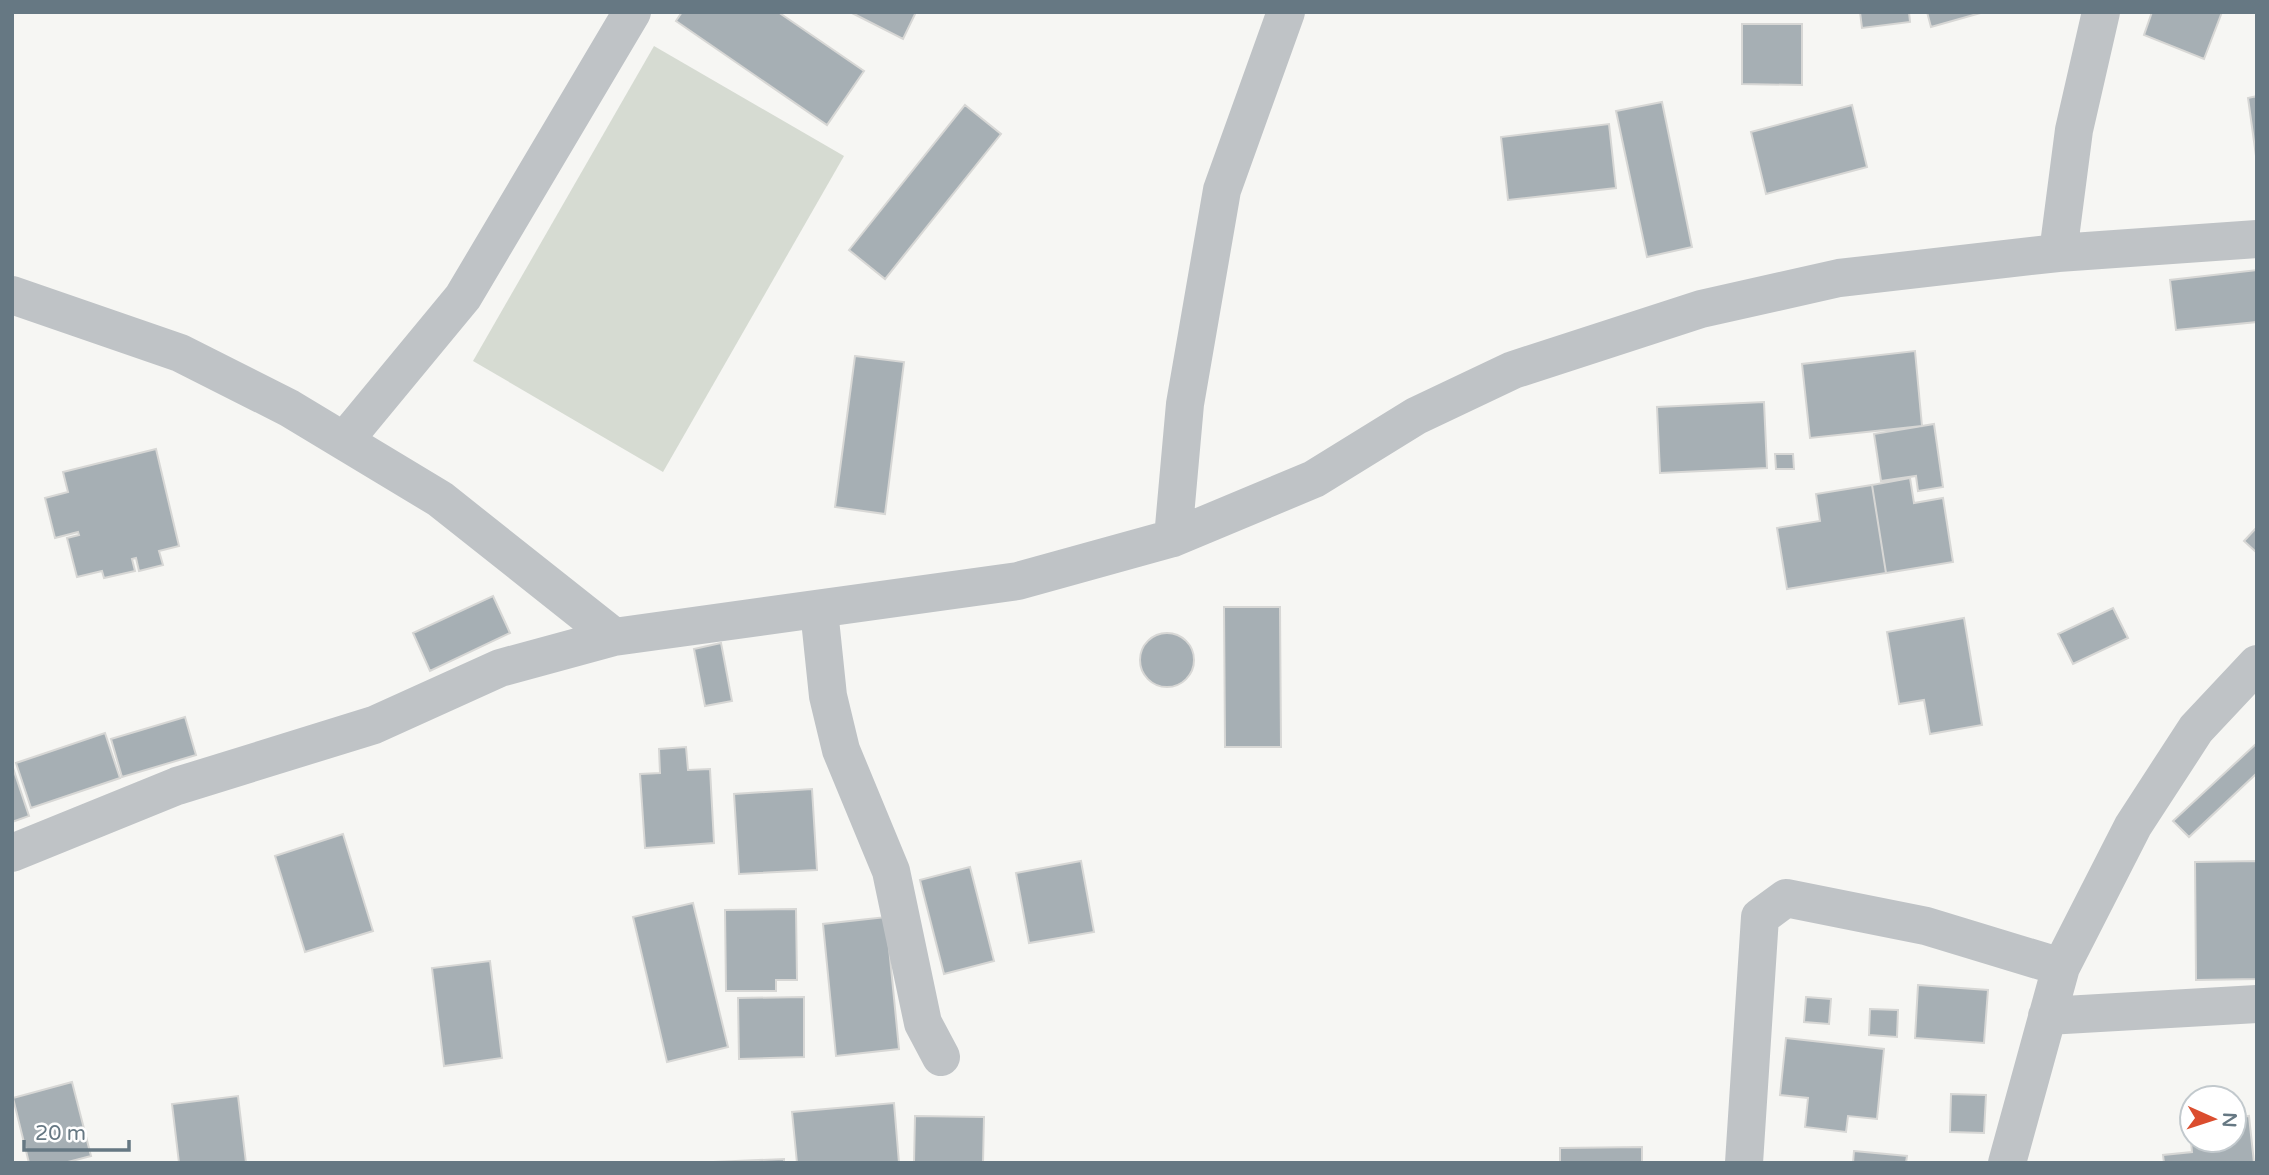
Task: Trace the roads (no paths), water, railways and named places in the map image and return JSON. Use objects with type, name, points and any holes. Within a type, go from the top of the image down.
[{"type":"street","points":[[344,441],[463,297],[632,12]]},
{"type":"street","points":[[1173,538],[1185,404],[1222,190],[1286,12]]},
{"type":"street","points":[[2058,253],[2074,130],[2101,12]]},
{"type":"street","points":[[12,853],[177,786],[374,725],[500,668],[614,637],[1018,581],[1173,538],[1314,479],[1416,416],[1513,370],[1701,309],[1839,278],[2058,253],[2257,239]]},
{"type":"street","points":[[12,295],[180,353],[289,408],[440,499],[614,637]]},
{"type":"street","points":[[819,610],[828,696],[841,750],[891,871],[923,1023],[941,1057]]},
{"type":"street","points":[[2007,1163],[2061,967],[2140,815],[2196,729],[2257,664]]},
{"type":"street","points":[[1744,1163],[1760,917],[1786,898],[1926,926],[2061,967]]},
{"type":"street","points":[[2047,1016],[2257,1004]]}]
